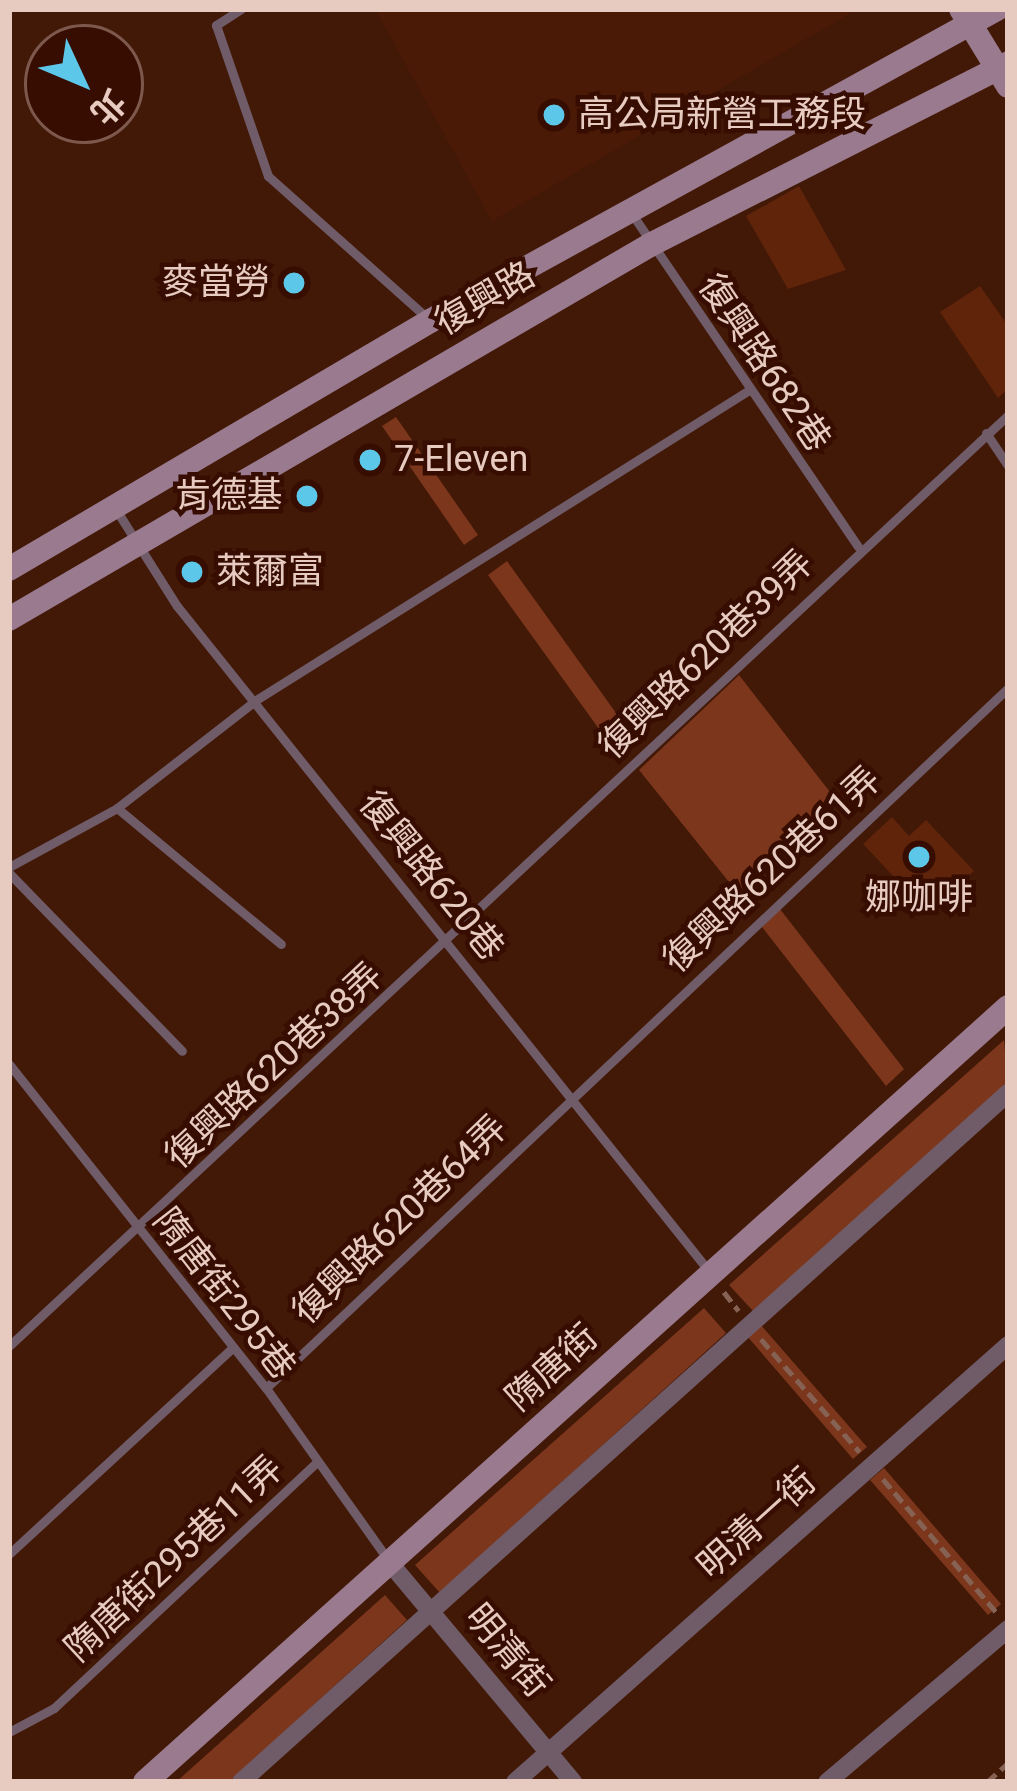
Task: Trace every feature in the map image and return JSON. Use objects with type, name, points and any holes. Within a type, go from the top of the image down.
[{"type":"street","name":"復興路","points":[[9,569],[430,321],[965,17],[998,9]]},
{"type":"street","points":[[965,17],[1004,72]]},
{"type":"street","name":"復興路","points":[[9,619],[650,244],[1004,72]]},
{"type":"street","name":"隋唐街","points":[[145,1782],[1008,1007]]},
{"type":"street","points":[[241,1782],[1008,1093]]},
{"type":"street","name":"明清一街","points":[[515,1782],[1008,1345]]},
{"type":"street","name":"明清街","points":[[390,1563],[573,1782]]},
{"type":"street","points":[[827,1782],[1008,1629]]},
{"type":"lane","points":[[241,9],[217,25],[268,176],[430,321]]},
{"type":"lane","name":"復興路682巷","points":[[628,208],[858,547]]},
{"type":"lane","points":[[182,1051],[9,870],[117,808],[256,700],[749,390]]},
{"type":"lane","name":"復興路620巷39弄","points":[[447,940],[858,547],[1008,415]]},
{"type":"lane","points":[[986,433],[1008,466]]},
{"type":"lane","name":"復興路620巷","points":[[115,508],[135,544],[256,700],[572,1091],[710,1274]]},
{"type":"lane","name":"復興路620巷61弄","points":[[572,1091],[1008,688]]},
{"type":"lane","points":[[117,808],[281,944]]},
{"type":"lane","name":"復興路620巷38弄","points":[[9,1346],[447,940]]},
{"type":"lane","name":"隋唐街295巷","points":[[9,1064],[266,1388],[390,1563]]},
{"type":"lane","name":"復興路620巷64弄","points":[[266,1388],[572,1091]]},
{"type":"lane","points":[[9,1554],[233,1347]]},
{"type":"lane","name":"隋唐街295巷11弄","points":[[9,1732],[54,1708],[316,1463]]},
{"type":"path","points":[[987,1782],[1008,1763]]},
{"type":"shaded area","name":"高公局新營工務段","points":[[375,9],[858,9],[492,221]]},
{"type":"shaded area","points":[[396,417],[478,535],[464,545],[382,426]]},
{"type":"shaded area","points":[[507,561],[634,738],[617,754],[488,575]]},
{"type":"shaded area","points":[[739,675],[837,801],[737,892],[639,770]]},
{"type":"shaded area","points":[[780,909],[904,1069],[886,1086],[762,927]]},
{"type":"shaded area","points":[[1004,1040],[1008,1083],[753,1311],[729,1285]]},
{"type":"shaded area","points":[[704,1308],[726,1333],[440,1593],[415,1565]]},
{"type":"shaded area","points":[[760,1324],[867,1447],[853,1459],[747,1336]]},
{"type":"shaded area","points":[[884,1468],[1001,1604],[988,1615],[870,1480]]},
{"type":"shaded area","points":[[385,1595],[407,1620],[229,1782],[176,1782]]},
{"type":"building","points":[[799,186],[846,270],[788,289],[746,216]]},
{"type":"building","points":[[980,286],[1008,326],[1008,389],[998,398],[940,312]]},
{"type":"building","name":"娜咖啡","points":[[892,817],[909,836],[926,820],[974,871],[928,913],[863,844]]},
{"type":"place","name":"高公局新營工務段","points":[[554,115]]},
{"type":"place","name":"麥當勞","points":[[294,283]]},
{"type":"place","name":"7-Eleven","points":[[370,460]]},
{"type":"place","name":"肯德基","points":[[307,496]]},
{"type":"place","name":"萊爾富","points":[[192,572]]},
{"type":"place","name":"娜咖啡","points":[[919,857]]}]
